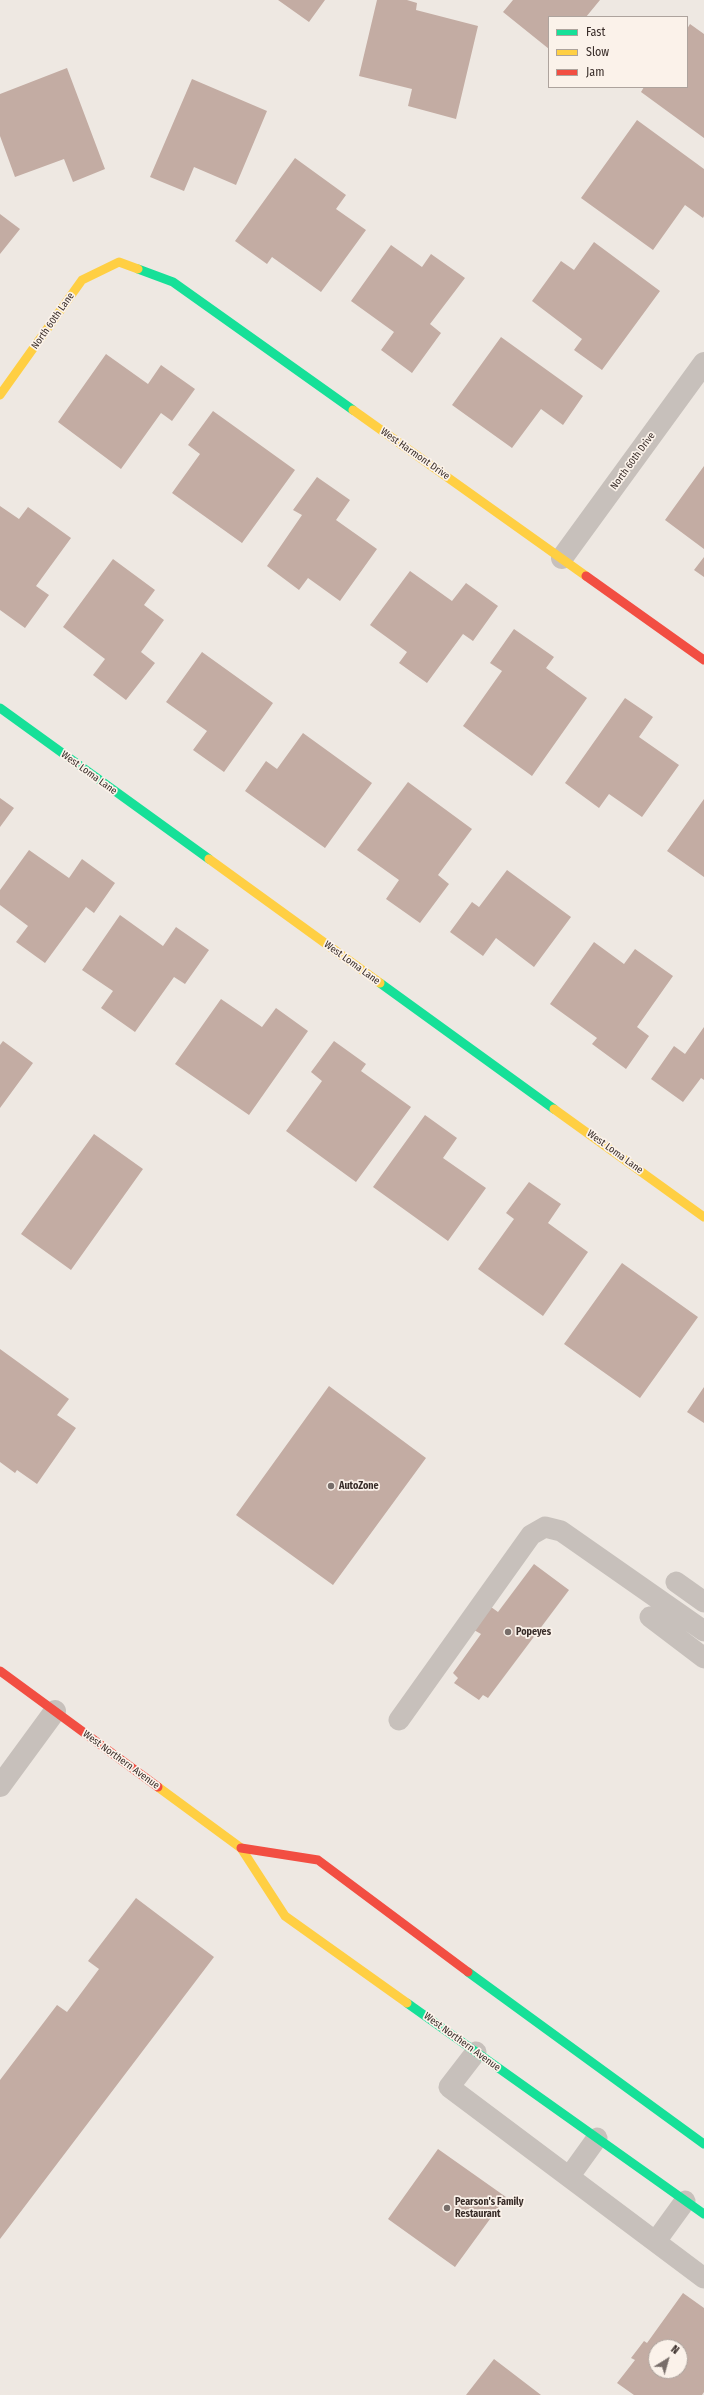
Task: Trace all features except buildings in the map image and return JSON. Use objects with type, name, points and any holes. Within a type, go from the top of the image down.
[{"type":"street","name":"North 60th Lane","points":[[0,395],[82,280],[119,262]]},
{"type":"street","name":"West Harmont Drive","points":[[119,262],[173,282],[704,660]]},
{"type":"street","name":"North 60th Drive","points":[[562,558],[704,363]]},
{"type":"street","name":"West Loma Lane","points":[[0,708],[704,1217]]},
{"type":"street","name":"West Northern Avenue","points":[[0,1671],[241,1848],[285,1916],[704,2214]]},
{"type":"street","points":[[0,1786],[56,1711]]},
{"type":"street","name":"West Northern Avenue","points":[[241,1848],[318,1860],[558,2039],[704,2144]]},
{"type":"lane","points":[[399,1720],[531,1535],[545,1528],[561,1530],[656,1609],[704,1658]]},
{"type":"lane","points":[[676,1582],[704,1602]]},
{"type":"lane","points":[[656,1609],[704,1631]]},
{"type":"lane","points":[[476,2052],[449,2087],[704,2278]]},
{"type":"lane","points":[[569,2177],[597,2138]]},
{"type":"lane","points":[[656,2241],[685,2200]]},
{"type":"traffic: fast","points":[[138,269],[173,282],[353,410]]},
{"type":"traffic: fast","points":[[0,708],[209,859]]},
{"type":"traffic: fast","points":[[380,983],[554,1109]]},
{"type":"traffic: fast","points":[[468,1972],[704,2144]]},
{"type":"traffic: fast","points":[[407,2003],[704,2214]]},
{"type":"traffic: slow","points":[[0,395],[82,280],[119,262],[138,269]]},
{"type":"traffic: slow","points":[[353,410],[586,576]]},
{"type":"traffic: slow","points":[[209,859],[380,983]]},
{"type":"traffic: slow","points":[[554,1109],[704,1217]]},
{"type":"traffic: slow","points":[[158,1787],[241,1848],[285,1916],[407,2003]]},
{"type":"traffic: jam","points":[[586,576],[704,660]]},
{"type":"traffic: jam","points":[[0,1671],[158,1787]]},
{"type":"traffic: jam","points":[[241,1848],[318,1860],[468,1972]]},
{"type":"place","name":"AutoZone","points":[[331,1486]]},
{"type":"place","name":"Popeyes","points":[[508,1632]]},
{"type":"place","name":"Pearson's Family Restaurant","points":[[447,2208]]}]
